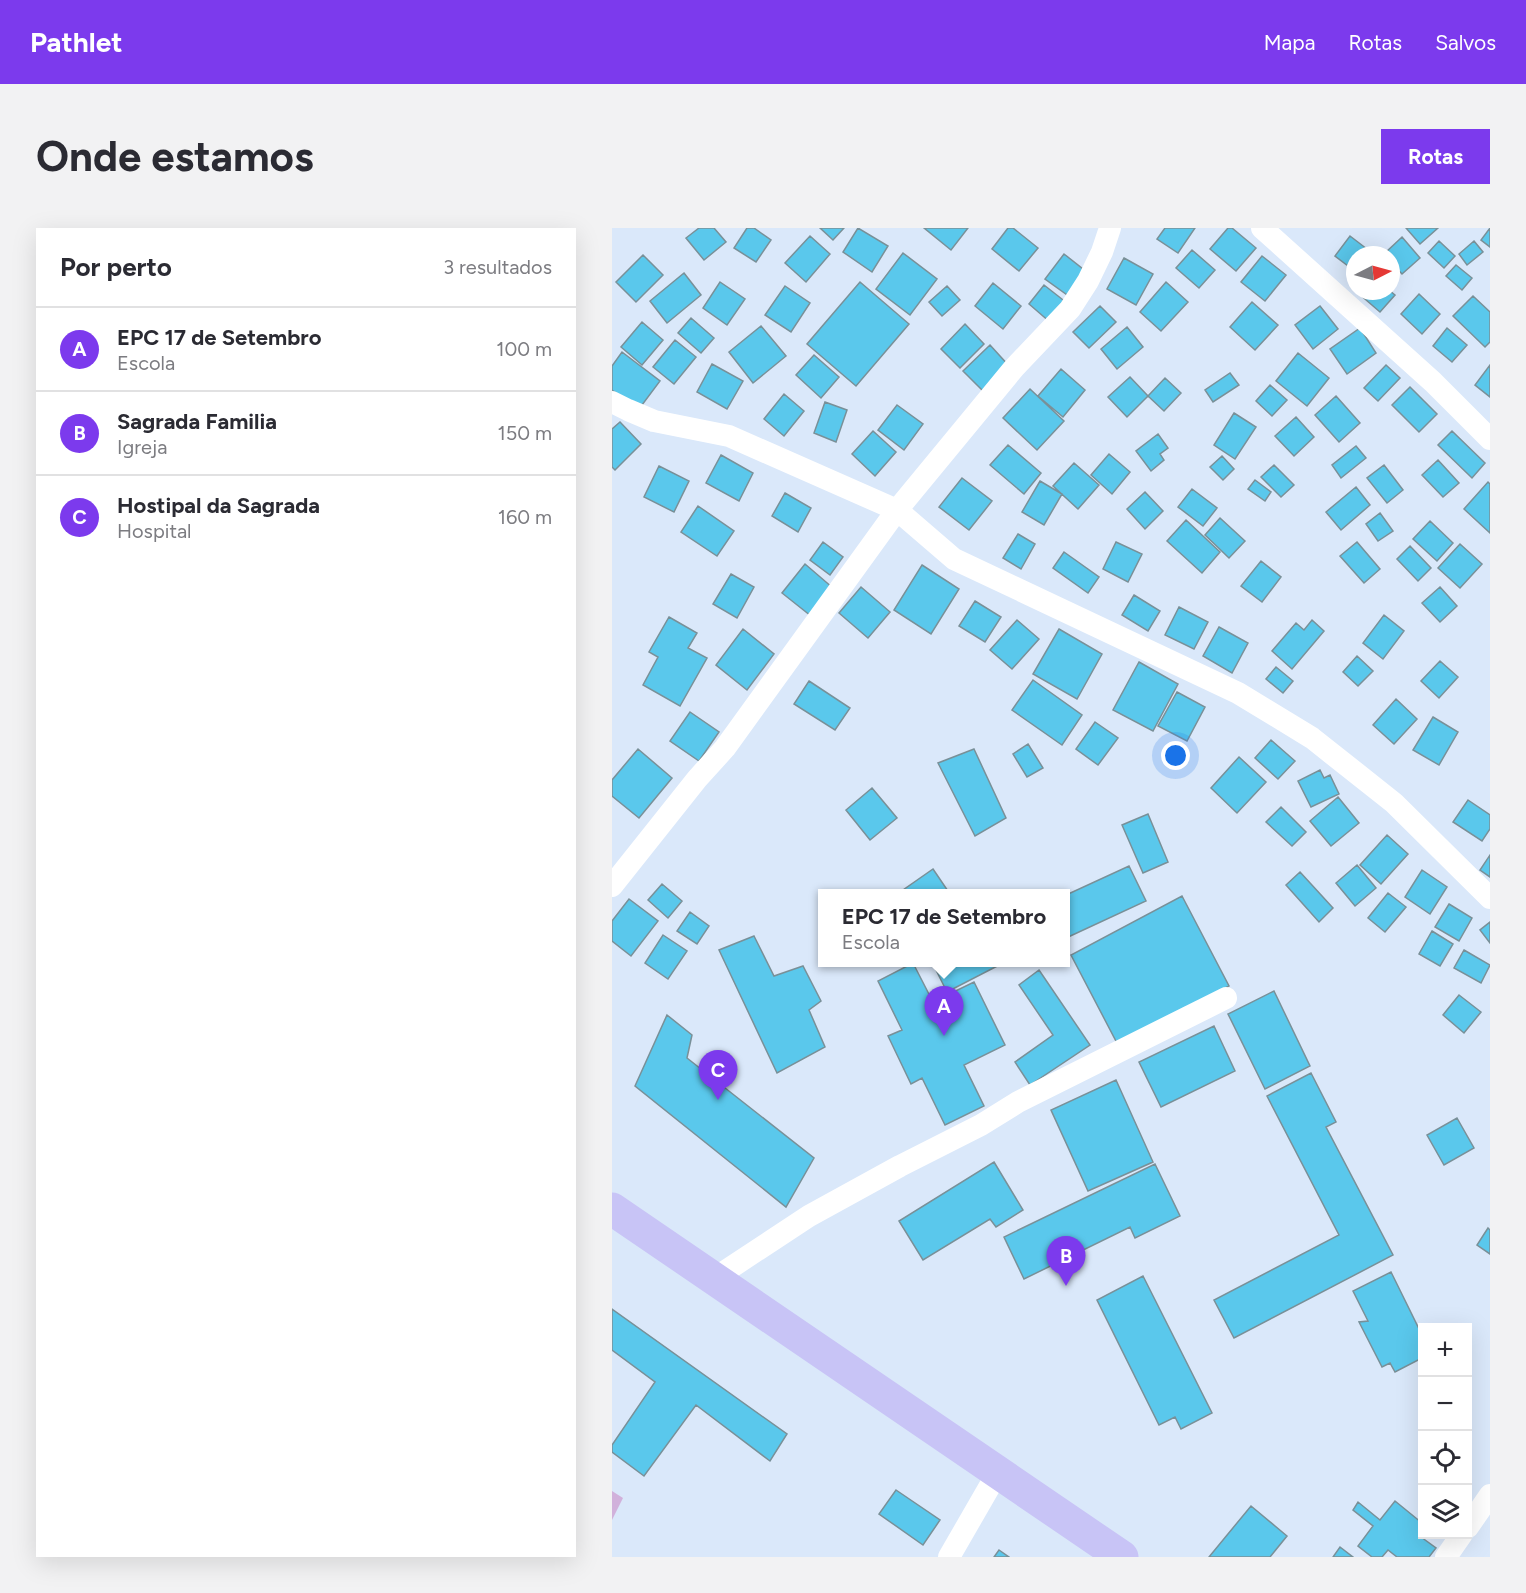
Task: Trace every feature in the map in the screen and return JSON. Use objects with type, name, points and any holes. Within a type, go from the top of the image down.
[{"type":"main road","points":[[612,1209],[1122,1557]]},
{"type":"street","points":[[612,886],[697,779],[725,748],[897,510],[1014,368],[1070,309],[1097,261],[1110,228]]},
{"type":"street","points":[[1262,228],[1433,382],[1490,439]]},
{"type":"street","points":[[612,402],[654,421],[729,436],[897,510],[954,559],[1238,693],[1312,738],[1394,803],[1490,898]]},
{"type":"street","points":[[715,1278],[809,1216],[900,1166],[981,1125],[1018,1102],[1226,998]]},
{"type":"street","points":[[949,1557],[998,1473]]},
{"type":"street","points":[[1472,1520],[1490,1495]]},
{"type":"street","points":[[1446,1557],[1459,1539]]},
{"type":"shaded area","points":[[612,1491],[623,1498],[612,1520]]},
{"type":"building","points":[[699,228],[714,228],[726,242],[704,260],[686,238]]},
{"type":"building","points":[[747,228],[754,228],[771,240],[756,262],[734,248]]},
{"type":"building","points":[[820,228],[844,228],[833,240]]},
{"type":"building","points":[[858,228],[888,246],[872,272],[843,252]]},
{"type":"building","points":[[924,228],[968,228],[951,250]]},
{"type":"building","points":[[1008,228],[1013,228],[1038,248],[1019,271],[992,249]]},
{"type":"building","points":[[1165,228],[1195,228],[1178,253],[1157,239]]},
{"type":"building","points":[[1228,228],[1232,228],[1256,248],[1236,271],[1210,249]]},
{"type":"building","points":[[1406,228],[1438,228],[1420,244]]},
{"type":"building","points":[[1490,228],[1490,247],[1481,240]]},
{"type":"building","points":[[810,236],[830,254],[806,282],[785,263]]},
{"type":"building","points":[[1350,236],[1363,246],[1346,246],[1346,264],[1335,256]]},
{"type":"building","points":[[1402,237],[1420,258],[1402,274],[1400,272],[1400,246],[1392,246]]},
{"type":"building","points":[[1439,241],[1455,256],[1444,268],[1428,253]]},
{"type":"building","points":[[1474,241],[1483,252],[1467,265],[1459,254]]},
{"type":"building","points":[[1192,250],[1215,270],[1199,288],[1176,268]]},
{"type":"building","points":[[903,253],[937,279],[910,315],[876,289]]},
{"type":"building","points":[[1064,254],[1088,273],[1070,297],[1045,279]]},
{"type":"building","points":[[643,255],[663,275],[636,302],[616,282]]},
{"type":"building","points":[[1262,256],[1286,275],[1265,301],[1241,282]]},
{"type":"building","points":[[1124,258],[1153,274],[1136,305],[1107,289]]},
{"type":"building","points":[[1456,265],[1472,278],[1462,290],[1446,276]]},
{"type":"building","points":[[684,273],[701,295],[667,323],[650,301]]},
{"type":"building","points":[[720,282],[745,299],[727,325],[703,308]]},
{"type":"building","points":[[860,282],[909,324],[856,386],[807,344]]},
{"type":"building","points":[[1166,282],[1188,302],[1161,331],[1140,312]]},
{"type":"building","points":[[993,283],[1021,306],[1003,329],[975,306]]},
{"type":"building","points":[[1044,285],[1067,303],[1051,323],[1029,304]]},
{"type":"building","points":[[785,286],[810,303],[791,332],[765,315]]},
{"type":"building","points":[[947,286],[960,300],[942,316],[929,302]]},
{"type":"building","points":[[1419,294],[1440,314],[1422,334],[1401,314]]},
{"type":"building","points":[[1473,296],[1490,312],[1490,342],[1485,347],[1453,316]]},
{"type":"building","points":[[1366,300],[1391,300],[1380,312]]},
{"type":"building","points":[[1252,302],[1278,325],[1255,350],[1230,327]]},
{"type":"building","points":[[1100,306],[1116,322],[1089,348],[1073,332]]},
{"type":"building","points":[[1320,306],[1338,329],[1313,349],[1295,325]]},
{"type":"building","points":[[691,318],[714,338],[701,353],[678,333]]},
{"type":"building","points":[[642,322],[663,340],[642,365],[621,347]]},
{"type":"building","points":[[965,324],[984,344],[960,368],[941,349]]},
{"type":"building","points":[[761,326],[786,356],[753,383],[729,352]]},
{"type":"building","points":[[1127,327],[1143,347],[1117,369],[1101,349]]},
{"type":"building","points":[[1360,328],[1376,353],[1347,374],[1330,349]]},
{"type":"building","points":[[1447,328],[1467,345],[1452,362],[1433,346]]},
{"type":"building","points":[[675,340],[696,357],[674,384],[653,367]]},
{"type":"building","points":[[990,345],[1010,367],[984,392],[963,371]]},
{"type":"building","points":[[622,352],[660,381],[639,409],[612,390],[612,366]]},
{"type":"building","points":[[1298,353],[1329,378],[1307,406],[1276,381]]},
{"type":"building","points":[[814,355],[839,377],[821,398],[796,375]]},
{"type":"building","points":[[712,364],[743,381],[727,409],[697,392]]},
{"type":"building","points":[[1386,365],[1400,378],[1378,401],[1364,388]]},
{"type":"building","points":[[1490,365],[1490,397],[1475,385]]},
{"type":"building","points":[[1061,369],[1085,390],[1063,417],[1038,396]]},
{"type":"building","points":[[1230,373],[1239,385],[1213,402],[1205,390]]},
{"type":"building","points":[[1130,377],[1148,396],[1127,417],[1108,397]]},
{"type":"building","points":[[1165,378],[1181,393],[1164,411],[1148,396]]},
{"type":"building","points":[[1270,385],[1287,400],[1272,416],[1256,401]]},
{"type":"building","points":[[1410,387],[1437,414],[1419,432],[1392,405]]},
{"type":"building","points":[[1030,389],[1064,421],[1037,450],[1003,418]]},
{"type":"building","points":[[784,394],[804,411],[784,436],[764,419]]},
{"type":"building","points":[[1336,396],[1360,423],[1339,442],[1315,415]]},
{"type":"building","points":[[825,402],[847,410],[836,442],[814,433]]},
{"type":"building","points":[[897,405],[923,424],[904,450],[878,430]]},
{"type":"building","points":[[1234,413],[1256,427],[1235,459],[1214,445]]},
{"type":"building","points":[[1296,417],[1314,437],[1294,456],[1275,436]]},
{"type":"building","points":[[620,422],[641,444],[615,470],[612,467],[612,429]]},
{"type":"building","points":[[873,431],[896,452],[875,476],[852,454]]},
{"type":"building","points":[[1452,431],[1485,463],[1472,478],[1438,445]]},
{"type":"building","points":[[1158,434],[1168,448],[1160,454],[1164,460],[1151,471],[1136,451]]},
{"type":"building","points":[[1008,445],[1041,473],[1024,494],[990,465]]},
{"type":"building","points":[[1356,446],[1366,458],[1341,478],[1332,465]]},
{"type":"building","points":[[1109,454],[1130,472],[1112,494],[1091,475]]},
{"type":"building","points":[[721,455],[753,473],[739,501],[706,483]]},
{"type":"building","points":[[1222,456],[1234,469],[1223,480],[1210,467]]},
{"type":"building","points":[[1438,460],[1459,483],[1443,497],[1422,475]]},
{"type":"building","points":[[1074,463],[1099,485],[1078,509],[1053,486]]},
{"type":"building","points":[[1274,465],[1294,485],[1281,497],[1261,477]]},
{"type":"building","points":[[1384,465],[1403,490],[1387,503],[1367,478]]},
{"type":"building","points":[[659,466],[689,481],[674,512],[644,497]]},
{"type":"building","points":[[962,478],[992,501],[969,530],[939,507]]},
{"type":"building","points":[[1255,480],[1271,492],[1265,501],[1248,489]]},
{"type":"building","points":[[1040,481],[1062,494],[1044,525],[1022,512]]},
{"type":"building","points":[[1488,482],[1490,484],[1490,533],[1464,509]]},
{"type":"building","points":[[1356,487],[1370,505],[1341,530],[1326,512]]},
{"type":"building","points":[[1192,489],[1217,508],[1203,526],[1178,507]]},
{"type":"building","points":[[1145,492],[1163,511],[1145,529],[1127,509]]},
{"type":"building","points":[[785,493],[811,508],[798,532],[772,516]]},
{"type":"building","points":[[698,506],[734,531],[717,556],[681,532]]},
{"type":"building","points":[[1380,513],[1393,531],[1378,541],[1366,524]]},
{"type":"building","points":[[1220,518],[1245,541],[1229,558],[1205,535]]},
{"type":"building","points":[[1186,520],[1220,552],[1202,573],[1167,541]]},
{"type":"building","points":[[1430,521],[1453,543],[1437,561],[1413,539]]},
{"type":"building","points":[[1018,534],[1035,544],[1021,569],[1003,558]]},
{"type":"building","points":[[823,542],[843,557],[830,575],[810,560]]},
{"type":"building","points":[[1116,542],[1142,554],[1128,582],[1103,569]]},
{"type":"building","points":[[1357,542],[1380,569],[1364,583],[1340,556]]},
{"type":"building","points":[[1460,544],[1482,564],[1460,588],[1438,568]]},
{"type":"building","points":[[1410,546],[1431,568],[1418,581],[1397,559]]},
{"type":"building","points":[[1064,552],[1099,577],[1088,593],[1053,568]]},
{"type":"building","points":[[1261,561],[1281,577],[1262,602],[1241,586]]},
{"type":"building","points":[[805,564],[833,588],[811,616],[782,593]]},
{"type":"building","points":[[922,565],[959,589],[931,634],[894,610]]},
{"type":"building","points":[[731,574],[754,587],[737,618],[713,604]]},
{"type":"building","points":[[861,587],[890,612],[868,638],[839,613]]},
{"type":"building","points":[[1440,587],[1457,606],[1440,622],[1422,603]]},
{"type":"building","points":[[1134,595],[1160,611],[1148,631],[1122,615]]},
{"type":"building","points":[[975,601],[1001,617],[985,642],[959,626]]},
{"type":"building","points":[[1179,607],[1208,622],[1194,649],[1165,635]]},
{"type":"building","points":[[1384,615],[1404,631],[1383,659],[1363,643]]},
{"type":"building","points":[[669,617],[697,633],[688,648],[707,658],[680,706],[643,685],[658,657],[649,652]]},
{"type":"building","points":[[1017,620],[1039,639],[1012,669],[990,650]]},
{"type":"building","points":[[1312,620],[1324,631],[1292,669],[1272,651],[1296,623],[1304,630]]},
{"type":"building","points":[[1219,627],[1248,643],[1232,673],[1203,656]]},
{"type":"building","points":[[743,629],[774,654],[747,690],[716,665]]},
{"type":"building","points":[[1059,629],[1102,654],[1077,699],[1033,674]]},
{"type":"building","points":[[1357,656],[1373,671],[1358,686],[1343,672]]},
{"type":"building","points":[[1440,661],[1458,677],[1439,698],[1421,681]]},
{"type":"building","points":[[1139,662],[1178,684],[1153,731],[1113,710]]},
{"type":"building","points":[[1276,667],[1293,681],[1283,693],[1266,679]]},
{"type":"building","points":[[1033,680],[1082,715],[1062,745],[1012,710]]},
{"type":"building","points":[[809,681],[850,708],[835,730],[794,704]]},
{"type":"building","points":[[1177,692],[1205,707],[1187,741],[1158,726]]},
{"type":"building","points":[[1396,699],[1417,719],[1394,744],[1373,725]]},
{"type":"building","points":[[690,712],[719,732],[699,761],[670,741]]},
{"type":"building","points":[[1433,717],[1458,732],[1439,765],[1413,750]]},
{"type":"building","points":[[1095,722],[1118,738],[1098,765],[1076,749]]},
{"type":"building","points":[[1271,740],[1295,761],[1278,779],[1255,758]]},
{"type":"building","points":[[1028,744],[1043,768],[1027,777],[1013,754]]},
{"type":"building","points":[[638,749],[672,778],[639,818],[612,796],[612,780]]},
{"type":"building","points":[[974,749],[1006,818],[975,836],[938,763]]},
{"type":"building","points":[[1239,757],[1266,782],[1237,813],[1211,788]]},
{"type":"building","points":[[1320,770],[1324,778],[1330,775],[1339,794],[1311,807],[1298,781]]},
{"type":"building","points":[[872,788],[897,818],[870,840],[846,810]]},
{"type":"building","points":[[1338,797],[1359,823],[1331,846],[1310,821]]},
{"type":"building","points":[[1468,800],[1490,815],[1490,829],[1482,841],[1453,822]]},
{"type":"building","points":[[1281,807],[1306,832],[1292,846],[1266,822]]},
{"type":"building","points":[[1148,814],[1168,862],[1143,873],[1122,825]]},
{"type":"building","points":[[1387,835],[1408,854],[1381,884],[1360,865]]},
{"type":"building","points":[[1490,855],[1490,877],[1480,870]]},
{"type":"building","points":[[1357,865],[1376,888],[1355,906],[1336,883]]},
{"type":"building","points":[[1129,866],[1146,901],[1070,936],[1070,893]]},
{"type":"building","points":[[933,869],[947,889],[904,889]]},
{"type":"building","points":[[1422,870],[1447,887],[1430,914],[1405,897]]},
{"type":"building","points":[[1300,872],[1333,908],[1319,922],[1286,885]]},
{"type":"building","points":[[662,884],[682,901],[668,918],[648,900]]},
{"type":"building","points":[[1388,893],[1406,907],[1385,932],[1368,918]]},
{"type":"building","points":[[1182,896],[1229,986],[1118,1045],[1071,955]]},
{"type":"building","points":[[629,899],[658,921],[631,956],[612,941],[612,921]]},
{"type":"building","points":[[1449,904],[1472,918],[1459,941],[1435,927]]},
{"type":"building","points":[[690,912],[709,926],[697,944],[677,931]]},
{"type":"building","points":[[1490,922],[1490,943],[1480,930]]},
{"type":"building","points":[[1432,931],[1453,944],[1440,966],[1419,954]]},
{"type":"building","points":[[663,935],[687,951],[668,979],[645,963]]},
{"type":"building","points":[[754,936],[774,976],[803,966],[821,1001],[809,1010],[825,1047],[777,1073],[719,950]]},
{"type":"building","points":[[1464,950],[1490,965],[1481,983],[1454,968]]},
{"type":"building","points":[[905,967],[915,967],[933,1002],[974,982],[1005,1045],[964,1065],[984,1106],[945,1125],[922,1078],[911,1084],[888,1036],[902,1030],[878,981]]},
{"type":"building","points":[[934,967],[995,967],[947,992]]},
{"type":"building","points":[[1039,970],[1090,1045],[1030,1085],[1015,1062],[1053,1035],[1019,985]]},
{"type":"building","points":[[1274,991],[1310,1066],[1265,1089],[1228,1014]]},
{"type":"building","points":[[1459,995],[1481,1012],[1464,1033],[1443,1015]]},
{"type":"building","points":[[667,1015],[692,1035],[687,1058],[814,1158],[786,1207],[635,1086]]},
{"type":"building","points":[[1214,1026],[1235,1071],[1161,1107],[1139,1062]]},
{"type":"building","points":[[1311,1073],[1336,1122],[1326,1127],[1393,1255],[1234,1338],[1214,1300],[1339,1235],[1267,1096]]},
{"type":"building","points":[[1116,1080],[1153,1162],[1088,1191],[1051,1110]]},
{"type":"building","points":[[1457,1118],[1474,1148],[1444,1165],[1427,1135]]},
{"type":"building","points":[[994,1162],[1023,1210],[996,1227],[990,1219],[923,1260],[899,1221]]},
{"type":"building","points":[[1155,1164],[1180,1216],[1135,1238],[1130,1227],[1024,1279],[1004,1237]]},
{"type":"building","points":[[1488,1228],[1490,1230],[1490,1254],[1477,1245]]},
{"type":"building","points":[[1391,1272],[1418,1327],[1418,1360],[1395,1372],[1390,1363],[1382,1367],[1359,1322],[1368,1321],[1353,1291]]},
{"type":"building","points":[[1143,1276],[1212,1413],[1181,1429],[1175,1417],[1159,1425],[1097,1300]]},
{"type":"building","points":[[612,1309],[787,1434],[770,1461],[696,1405],[644,1476],[612,1452],[612,1445],[655,1382],[612,1350]]},
{"type":"building","points":[[896,1490],[940,1520],[923,1545],[879,1514]]},
{"type":"building","points":[[1395,1501],[1418,1520],[1418,1539],[1424,1539],[1436,1548],[1429,1557],[1397,1557],[1388,1550],[1382,1557],[1372,1557],[1358,1546],[1373,1526],[1353,1510],[1358,1502],[1380,1520]]},
{"type":"building","points":[[1251,1506],[1287,1536],[1270,1557],[1209,1557]]},
{"type":"building","points":[[1340,1547],[1353,1557],[1333,1557]]},
{"type":"building","points":[[999,1550],[1009,1557],[994,1557]]},
{"type":"place","name":"EPC 17 de Setembro","points":[[944,1036]]},
{"type":"place","name":"Hostipal da Sagrada","points":[[718,1100]]},
{"type":"place","name":"Sagrada Familia","points":[[1066,1286]]}]
